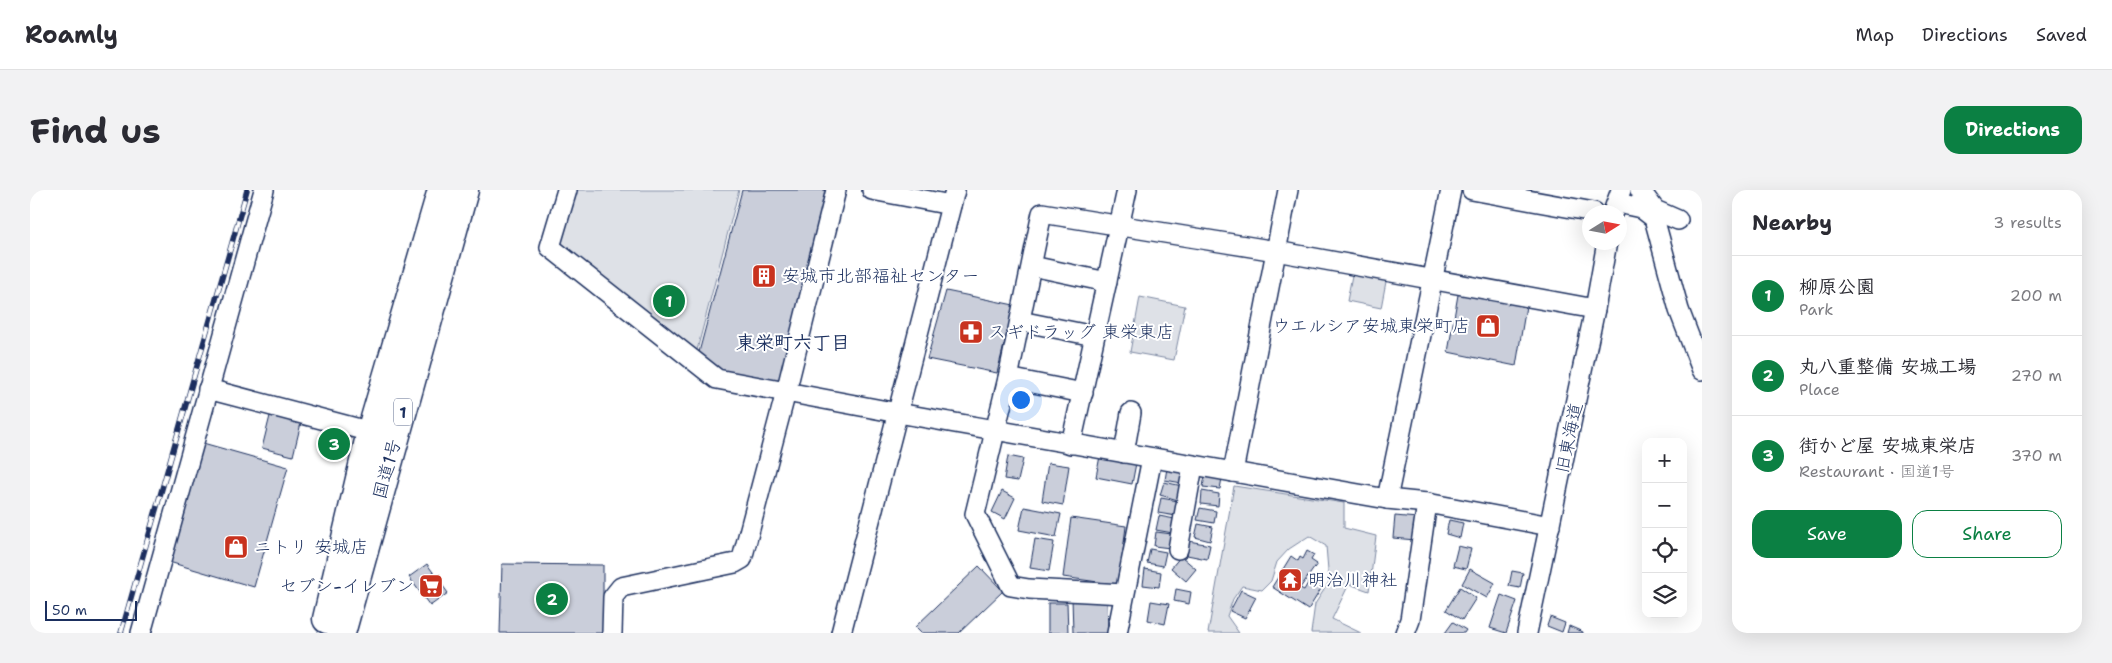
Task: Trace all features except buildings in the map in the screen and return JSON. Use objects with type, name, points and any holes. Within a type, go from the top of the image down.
[{"type":"highway","name":"国道1号","points":[[323,633],[371,432],[442,190]]},
{"type":"highway","name":"国道1号","points":[[341,633],[464,190]]},
{"type":"street","points":[[141,633],[264,190]]},
{"type":"street","points":[[566,190],[550,247],[717,379],[1193,466],[1387,499],[1427,503],[1550,526]]},
{"type":"street","points":[[612,633],[614,597],[622,587],[735,563],[742,559],[836,190]]},
{"type":"street","points":[[840,633],[953,197],[872,190]]},
{"type":"street","points":[[1071,444],[1127,190]]},
{"type":"street","points":[[1233,472],[1288,190]]},
{"type":"street","points":[[1387,499],[1452,190]]},
{"type":"street","points":[[1472,190],[1582,210]]},
{"type":"street","points":[[1640,190],[1655,210],[1678,220]]},
{"type":"street","points":[[1620,202],[1641,208],[1654,218],[1679,310],[1702,370]]},
{"type":"street","points":[[1124,594],[1029,589],[1011,586],[975,514],[1008,378],[1042,213],[1276,251],[1596,309]]},
{"type":"street","name":"旧東海道","points":[[1527,633],[1596,309],[1606,250]]},
{"type":"street","points":[[1032,266],[1107,282]]},
{"type":"street","points":[[1020,321],[1094,336]]},
{"type":"street","points":[[1008,378],[1083,393]]},
{"type":"street","points":[[208,390],[371,432]]},
{"type":"street","points":[[1124,453],[1131,413]]},
{"type":"street","points":[[1117,633],[1152,458]]},
{"type":"street","points":[[1178,548],[1193,466]]},
{"type":"street","points":[[1405,633],[1410,620],[1427,503]]},
{"type":"shaded area","points":[[576,190],[739,190],[696,354],[563,248],[561,242]]},
{"type":"shaded area","points":[[1354,265],[1388,271],[1381,308],[1347,301]]},
{"type":"shaded area","points":[[1140,297],[1185,306],[1174,360],[1130,352]]},
{"type":"shaded area","points":[[1234,486],[1344,503],[1344,528],[1376,536],[1369,591],[1349,584],[1332,619],[1361,633],[1311,633],[1315,604],[1329,582],[1326,546],[1309,536],[1289,549],[1277,562],[1271,581],[1262,590],[1242,586],[1233,599],[1227,616],[1239,633],[1208,633]]},
{"type":"railway","points":[[121,633],[247,190]]},
{"type":"place","name":"安城市北部福祉センター","points":[[764,276]]},
{"type":"place","name":"柳原公園","points":[[669,301]]},
{"type":"place","name":"ウエルシア安城東栄町店","points":[[1488,326]]},
{"type":"place","name":"スギドラッグ 東栄東店","points":[[971,332]]},
{"type":"place","name":"街かど屋 安城東栄店","points":[[334,444]]},
{"type":"place","name":"ニトリ 安城店","points":[[236,547]]},
{"type":"place","name":"明治川神社","points":[[1290,580]]},
{"type":"place","name":"セブン-イレブン","points":[[431,586]]},
{"type":"place","name":"丸八重整備 安城工場","points":[[552,599]]},
{"type":"district","name":"東栄町六丁目","points":[[793,342]]}]
